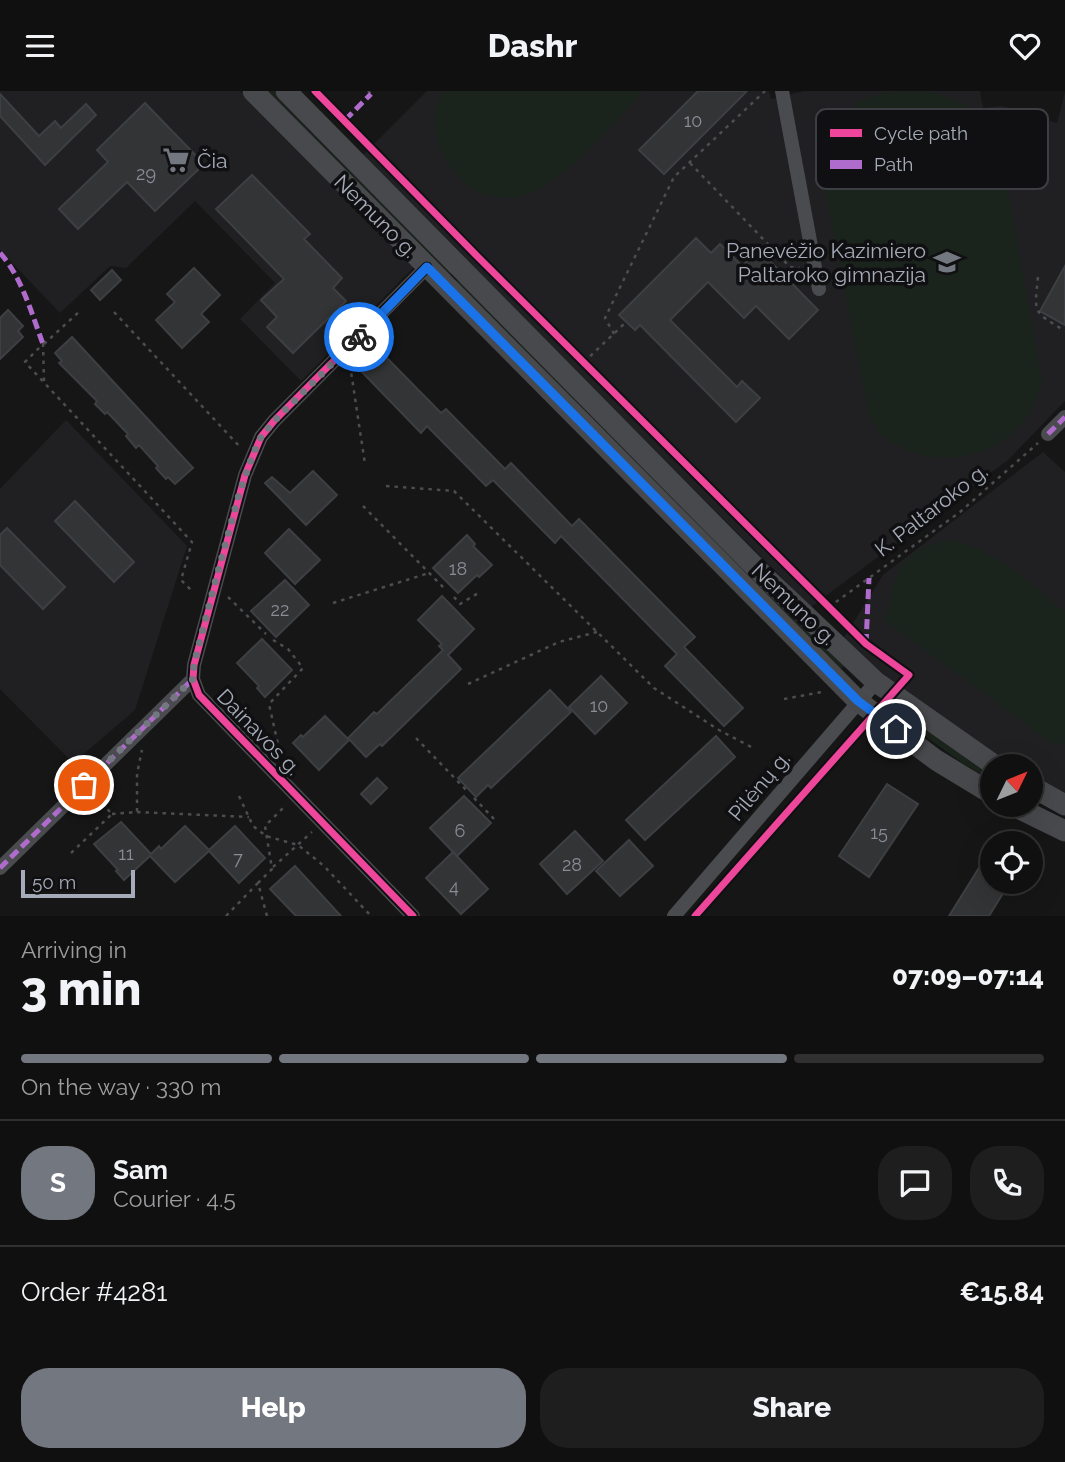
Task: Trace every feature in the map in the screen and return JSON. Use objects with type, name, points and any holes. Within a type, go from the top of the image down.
[{"type":"main road","name":"Nemuno g.","points":[[253,91],[858,701],[936,760],[980,787]]},
{"type":"main road","name":"Nemuno g.","points":[[286,91],[752,564],[876,682],[980,755]]},
{"type":"main road","points":[[1043,793],[1065,805]]},
{"type":"main road","points":[[1036,817],[1065,831]]},
{"type":"street","points":[[782,91],[819,289]]},
{"type":"street","name":"Dainavos g.","points":[[413,916],[200,695],[193,679],[194,664],[239,494],[261,437],[427,267]]},
{"type":"street","points":[[1048,434],[1065,417]]},
{"type":"street","points":[[0,868],[193,679]]},
{"type":"street","name":"Pilėnų g.","points":[[674,916],[876,682]]},
{"type":"path","points":[[614,334],[605,318],[674,177],[765,91]]},
{"type":"path","points":[[690,163],[790,267],[816,271]]},
{"type":"path","points":[[1038,277],[1035,307],[1040,315],[1065,331]]},
{"type":"path","points":[[80,311],[25,362],[192,542],[181,580],[193,592]]},
{"type":"path","points":[[114,312],[243,451]]},
{"type":"path","points":[[584,362],[624,324]]},
{"type":"path","points":[[43,345],[44,381]]},
{"type":"path","points":[[347,348],[365,464]]},
{"type":"path","points":[[386,486],[454,491],[654,688],[719,730],[755,749]]},
{"type":"path","points":[[363,506],[446,590]]},
{"type":"path","points":[[333,603],[429,573]]},
{"type":"path","points":[[454,597],[460,604],[481,592]]},
{"type":"path","points":[[224,593],[267,634]]},
{"type":"path","points":[[468,684],[559,642],[597,632]]},
{"type":"path","points":[[271,770],[279,749],[269,704],[303,668],[288,649],[273,640]]},
{"type":"path","points":[[784,699],[824,691]]},
{"type":"path","points":[[137,812],[137,775],[148,723]]},
{"type":"path","points":[[416,738],[468,792]]},
{"type":"path","points":[[84,785],[112,814]]},
{"type":"path","points":[[272,869],[265,826],[295,795]]},
{"type":"path","points":[[239,796],[253,826],[266,836],[298,845],[324,866],[371,916]]},
{"type":"path","points":[[474,798],[494,819]]},
{"type":"path","points":[[71,853],[112,814],[137,812],[248,817]]},
{"type":"path","points":[[226,916],[322,822]]},
{"type":"path","points":[[258,883],[267,916]]},
{"type":"shaded area","points":[[0,91],[240,91],[414,267],[301,381],[240,319],[275,283],[195,201],[126,268],[110,266],[60,313],[0,250]]},
{"type":"shaded area","points":[[265,91],[274,91],[454,272],[449,277]]},
{"type":"shaded area","points":[[427,91],[769,91],[771,99],[804,91],[980,91],[983,108],[1002,106],[1012,109],[816,109],[816,189],[1048,189],[1048,120],[1057,123],[1065,92],[1065,401],[1008,460],[811,607],[362,156]]},
{"type":"shaded area","points":[[445,91],[644,91],[569,168],[535,191],[507,198],[488,196],[472,189],[462,181],[445,157],[435,130],[434,116]]},
{"type":"shaded area","points":[[891,92],[927,92],[945,96],[970,109],[851,109],[865,99]]},
{"type":"shaded area","points":[[825,189],[1008,189],[1042,380],[1034,405],[1020,425],[1002,441],[980,452],[956,457],[931,457],[907,450],[884,437],[869,415]]},
{"type":"shaded area","points":[[459,278],[845,665],[841,669],[454,283]]},
{"type":"shaded area","points":[[66,420],[187,546],[135,710],[73,763],[0,689],[0,489]]},
{"type":"shaded area","points":[[1043,452],[1065,472],[1065,794],[1043,782],[1043,754],[992,753],[898,687],[843,639],[883,575]]},
{"type":"shaded area","points":[[951,540],[967,544],[997,559],[1065,611],[1065,744],[1049,742],[883,619],[889,607],[895,578],[906,561],[921,549]]},
{"type":"shaded area","points":[[891,703],[980,766],[980,774],[961,762],[888,709]]},
{"type":"building","points":[[698,91],[747,91],[664,174],[639,150]]},
{"type":"building","points":[[0,94],[39,136],[55,121],[61,128],[86,104],[96,115],[45,165],[0,116]]},
{"type":"building","points":[[145,103],[204,164],[155,211],[127,182],[78,229],[59,209],[108,162],[97,150]]},
{"type":"building","points":[[252,175],[310,234],[304,239],[342,278],[333,288],[346,301],[293,353],[267,327],[277,317],[261,300],[284,279],[216,209]]},
{"type":"building","points":[[696,238],[711,253],[720,244],[742,266],[759,250],[818,310],[789,339],[756,306],[744,318],[708,282],[670,320],[737,387],[742,381],[760,398],[736,422],[640,325],[635,330],[619,315]]},
{"type":"building","points":[[1065,266],[1065,325],[1040,311]]},
{"type":"building","points":[[194,268],[220,295],[201,314],[209,322],[182,348],[156,320],[175,302],[167,294]]},
{"type":"building","points":[[112,270],[121,280],[100,300],[91,290]]},
{"type":"building","points":[[8,310],[23,326],[18,331],[23,337],[0,359],[0,318]]},
{"type":"building","points":[[72,337],[193,468],[175,484],[168,477],[166,479],[139,445],[136,448],[126,436],[128,434],[107,412],[105,414],[95,404],[97,401],[59,363],[62,361],[55,353]]},
{"type":"building","points":[[381,352],[441,413],[446,409],[505,469],[511,463],[572,526],[579,519],[695,637],[684,647],[743,708],[724,726],[665,666],[677,654],[561,536],[555,543],[493,480],[486,486],[427,426],[421,433],[361,371]]},
{"type":"building","points":[[313,471],[337,495],[306,525],[265,483],[272,477],[290,493]]},
{"type":"building","points":[[75,501],[134,562],[114,582],[55,521]]},
{"type":"building","points":[[7,528],[65,587],[43,609],[0,565],[0,535]]},
{"type":"building","points":[[289,529],[320,560],[295,584],[265,553]]},
{"type":"building","points":[[467,535],[475,544],[473,546],[492,565],[458,593],[433,568]]},
{"type":"building","points":[[285,580],[309,605],[276,637],[251,611]]},
{"type":"building","points":[[442,596],[474,629],[448,655],[461,669],[382,746],[380,744],[366,757],[348,738],[374,712],[377,714],[443,650],[439,646],[442,644],[418,620]]},
{"type":"building","points":[[262,639],[292,670],[265,697],[257,688],[259,686],[237,663]]},
{"type":"building","points":[[601,676],[627,703],[595,734],[569,707]]},
{"type":"building","points":[[550,690],[571,712],[491,788],[488,785],[476,797],[458,778]]},
{"type":"building","points":[[325,716],[349,740],[319,770],[293,743]]},
{"type":"building","points":[[716,736],[735,757],[645,840],[626,820]]},
{"type":"building","points":[[377,778],[387,788],[371,804],[361,794]]},
{"type":"building","points":[[887,784],[918,804],[869,877],[839,856]]},
{"type":"building","points":[[464,796],[491,823],[457,856],[430,828]]},
{"type":"building","points":[[121,822],[151,854],[159,846],[161,849],[185,826],[209,850],[235,826],[265,858],[239,883],[209,851],[175,882],[150,856],[124,880],[94,844]]},
{"type":"building","points":[[575,831],[603,861],[567,894],[540,864]]},
{"type":"building","points":[[629,840],[653,866],[620,896],[596,871]]},
{"type":"building","points":[[453,852],[488,889],[461,914],[426,878]]},
{"type":"building","points":[[295,866],[341,916],[296,916],[270,889]]},
{"type":"building","points":[[980,866],[980,894],[1003,894],[989,916],[949,916]]},
{"type":"marked path","points":[[345,120],[371,94]]},
{"type":"marked path","points":[[0,253],[20,285],[43,344]]},
{"type":"marked path","points":[[1048,434],[1065,417]]},
{"type":"marked path","points":[[866,644],[869,578]]},
{"type":"marked path","points":[[0,868],[193,679]]},
{"type":"cycle path","points":[[315,91],[866,644],[909,675],[695,916]]},
{"type":"cycle path","points":[[413,916],[199,695],[193,679],[194,665],[245,475],[261,437],[427,267]]},
{"type":"way so far","points":[[84,785],[193,679],[194,664],[239,494],[261,437],[359,337]]},
{"type":"place","name":"Čia","points":[[176,160]]},
{"type":"place","name":"Panevėžio Kazimiero Paltaroko gimnazija","points":[[947,262]]},
{"type":"route","points":[[359,337],[427,267],[858,701],[896,729]]}]
